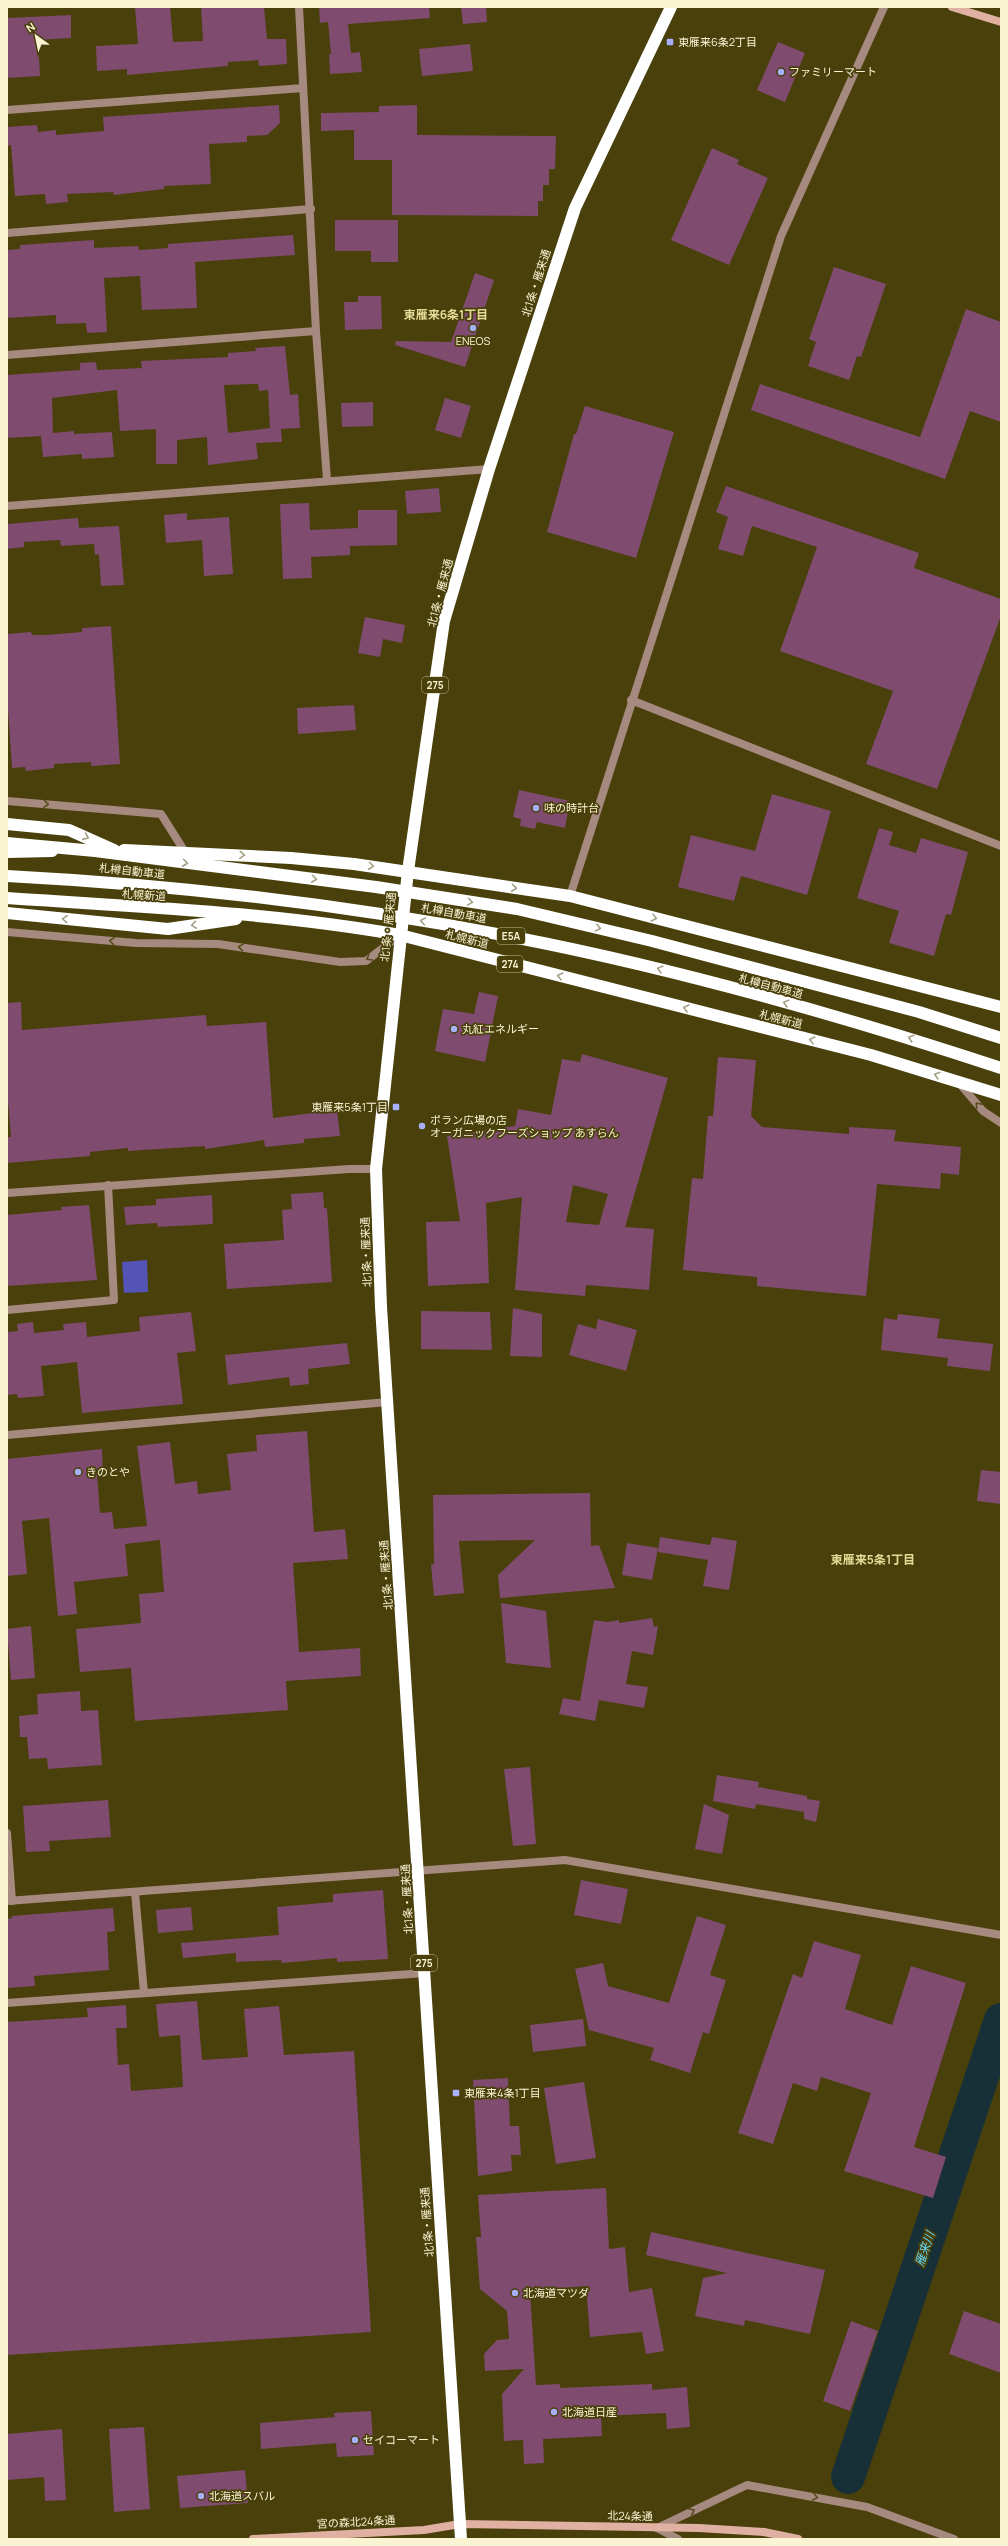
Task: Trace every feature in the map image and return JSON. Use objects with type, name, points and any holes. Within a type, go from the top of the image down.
[{"type":"highway","name":"北1条・雁来通","points":[[461,2539],[388,1402],[376,1170],[400,935],[444,621],[488,469],[575,208],[671,7]]},
{"type":"highway","points":[[7,824],[69,830],[114,850]]},
{"type":"highway","name":"札樽自動車道","points":[[7,844],[95,851],[376,887],[518,909],[652,941],[919,1012],[1001,1038]]},
{"type":"highway","points":[[7,852],[114,850],[185,852],[291,858],[408,871],[570,896],[998,1006]]},
{"type":"highway","name":"札樽自動車道","points":[[7,876],[90,880],[236,895],[385,914],[519,938],[652,967],[879,1028],[1001,1068]]},
{"type":"highway","name":"札幌新道","points":[[7,898],[261,916],[345,925],[400,935],[871,1055],[1001,1095]]},
{"type":"highway","points":[[7,913],[168,929],[261,916]]},
{"type":"street","points":[[299,7],[311,209],[316,331],[327,480]]},
{"type":"street","points":[[570,896],[631,700],[781,236],[884,7]]},
{"type":"street","points":[[952,7],[1001,22]]},
{"type":"street","points":[[7,110],[303,88]]},
{"type":"street","points":[[7,233],[311,209]]},
{"type":"street","points":[[7,355],[316,331]]},
{"type":"street","points":[[7,506],[327,480],[488,469]]},
{"type":"street","points":[[631,700],[1001,846]]},
{"type":"street","points":[[7,801],[161,814],[185,852]]},
{"type":"street","points":[[7,932],[136,943],[218,944],[340,962],[366,961],[400,935]]},
{"type":"street","points":[[958,1082],[983,1111],[1001,1123]]},
{"type":"street","points":[[7,1193],[349,1169],[376,1170]]},
{"type":"street","points":[[7,1310],[114,1300],[108,1185]]},
{"type":"street","points":[[7,1435],[388,1402]]},
{"type":"street","points":[[7,1833],[9,1901],[565,1860],[1001,1935]]},
{"type":"street","points":[[135,1892],[144,1993]]},
{"type":"street","points":[[7,2003],[425,1973]]},
{"type":"street","points":[[657,2528],[747,2485],[867,2507],[954,2539]]},
{"type":"street","name":"北24条通","points":[[460,2524],[764,2532],[798,2539]]},
{"type":"street","name":"宮の森北24条通","points":[[253,2539],[424,2530],[460,2524]]},
{"type":"street","points":[[657,2528],[678,2539]]},
{"type":"shaded area","points":[[147,1260],[148,1292],[124,1293],[122,1262]]},
{"type":"building","points":[[135,7],[170,7],[173,42],[203,41],[201,7],[264,7],[267,39],[286,39],[287,64],[259,66],[258,60],[228,62],[228,66],[127,75],[127,69],[97,71],[96,46],[138,44]]},
{"type":"building","points":[[319,7],[429,7],[430,18],[348,24],[351,53],[360,52],[362,72],[330,74],[329,54],[331,54],[328,22],[320,23]]},
{"type":"building","points":[[461,7],[486,7],[487,22],[463,24]]},
{"type":"building","points":[[71,15],[71,38],[38,40],[40,76],[7,78],[7,18]]},
{"type":"building","name":"ファミリーマート","points":[[778,42],[805,53],[785,102],[757,90]]},
{"type":"building","points":[[470,44],[473,71],[422,76],[419,49]]},
{"type":"building","points":[[279,105],[280,123],[267,135],[247,136],[247,142],[209,144],[211,184],[164,186],[164,189],[114,195],[113,192],[67,194],[68,202],[46,204],[45,194],[15,196],[11,145],[7,146],[7,127],[37,125],[38,132],[56,130],[56,135],[104,131],[103,117]]},
{"type":"building","points":[[417,105],[417,135],[556,136],[555,169],[549,169],[549,185],[543,185],[543,201],[538,201],[538,216],[392,215],[392,160],[354,160],[354,130],[321,131],[321,113],[379,112],[379,106]]},
{"type":"building","points":[[712,148],[739,160],[737,164],[768,178],[729,265],[671,240]]},
{"type":"building","points":[[335,220],[398,220],[398,262],[371,262],[371,251],[335,251]]},
{"type":"building","points":[[293,235],[295,255],[195,262],[197,308],[142,310],[140,276],[104,278],[107,332],[87,333],[86,323],[56,324],[56,315],[7,318],[7,250],[20,249],[20,245],[94,240],[94,248],[138,246],[139,250],[168,248],[168,244]]},
{"type":"building","points":[[834,267],[886,284],[861,357],[857,356],[849,380],[808,366],[816,342],[809,339]]},
{"type":"building","points":[[475,273],[494,280],[465,367],[395,345],[396,341],[451,342]]},
{"type":"building","points":[[358,296],[381,296],[382,329],[345,330],[344,302],[358,302]]},
{"type":"building","points":[[966,309],[1001,322],[1001,422],[970,411],[945,479],[751,410],[760,384],[920,437]]},
{"type":"building","points":[[285,346],[290,395],[298,394],[300,428],[281,429],[282,442],[256,443],[258,459],[208,465],[207,437],[177,440],[177,464],[156,464],[156,429],[120,431],[117,390],[52,398],[53,433],[74,431],[74,434],[112,432],[114,457],[82,459],[82,454],[43,457],[41,436],[7,438],[7,375],[80,370],[80,363],[96,362],[97,370],[142,368],[141,361],[228,357],[228,353],[256,351],[255,348]],"holes":[[[258,384],[259,391],[268,390],[270,428],[228,433],[224,385]]]},
{"type":"building","points":[[445,398],[471,406],[461,438],[435,430]]},
{"type":"building","points":[[373,402],[373,426],[342,427],[341,403]]},
{"type":"building","points":[[585,406],[674,432],[636,558],[547,532],[574,434],[576,434]]},
{"type":"building","points":[[726,486],[919,553],[914,568],[1001,599],[1001,616],[937,789],[866,764],[893,691],[780,651],[817,547],[752,526],[743,556],[718,549],[728,517],[716,512]]},
{"type":"building","points":[[439,488],[441,512],[407,514],[405,491]]},
{"type":"building","points":[[309,503],[310,530],[358,528],[358,510],[397,510],[397,545],[350,546],[350,555],[311,557],[312,578],[283,579],[280,504]]},
{"type":"building","points":[[187,513],[187,520],[229,517],[233,574],[204,576],[202,540],[166,543],[164,515]]},
{"type":"building","points":[[78,518],[79,528],[119,526],[124,585],[101,586],[99,554],[95,555],[94,544],[61,546],[60,540],[24,542],[24,547],[7,549],[7,524]]},
{"type":"building","points":[[365,617],[405,625],[402,643],[383,639],[380,657],[358,653]]},
{"type":"building","points":[[111,626],[120,764],[91,766],[91,762],[54,764],[54,768],[26,771],[25,767],[12,768],[7,694],[7,634],[31,632],[32,635],[46,635],[82,632],[82,628]]},
{"type":"building","points":[[354,705],[356,730],[298,734],[297,708]]},
{"type":"building","points":[[519,790],[570,801],[565,828],[537,822],[535,829],[520,826],[521,819],[513,817]]},
{"type":"building","points":[[772,794],[831,811],[807,895],[741,876],[734,901],[678,887],[691,835],[755,851]]},
{"type":"building","points":[[879,828],[893,832],[889,845],[916,853],[921,838],[968,852],[951,915],[946,914],[934,956],[889,943],[899,911],[857,898]]},
{"type":"building","points":[[479,992],[498,996],[485,1062],[435,1051],[443,1009],[474,1014]]},
{"type":"building","points":[[21,1002],[22,1030],[206,1015],[207,1026],[266,1022],[273,1118],[337,1110],[340,1136],[304,1139],[304,1143],[265,1147],[264,1140],[205,1149],[205,1146],[128,1151],[128,1148],[90,1152],[90,1156],[7,1163],[7,1137],[11,1137],[7,1089],[7,1003]]},
{"type":"building","points":[[582,1054],[668,1078],[625,1227],[654,1229],[649,1290],[586,1285],[585,1296],[515,1290],[522,1197],[486,1203],[489,1283],[428,1286],[426,1222],[460,1221],[447,1136],[515,1126],[518,1109],[551,1115],[562,1059],[580,1062]],"holes":[[[573,1185],[608,1194],[599,1225],[566,1222]]]},
{"type":"building","points":[[718,1057],[756,1060],[751,1116],[762,1127],[849,1134],[849,1127],[896,1130],[894,1141],[961,1147],[959,1175],[941,1173],[940,1189],[877,1184],[866,1296],[757,1286],[757,1277],[683,1270],[692,1178],[703,1179],[708,1116],[713,1116]]},
{"type":"building","points":[[323,1192],[324,1208],[327,1208],[332,1282],[227,1289],[224,1244],[284,1240],[282,1210],[292,1209],[291,1194]]},
{"type":"building","points":[[212,1195],[213,1224],[158,1227],[157,1223],[126,1225],[124,1207],[156,1205],[156,1199]]},
{"type":"building","points":[[89,1205],[97,1280],[7,1286],[7,1215],[62,1210],[61,1207]]},
{"type":"building","points":[[513,1308],[542,1314],[542,1357],[510,1356]]},
{"type":"building","points":[[421,1311],[490,1312],[492,1350],[421,1349]]},
{"type":"building","points":[[191,1312],[196,1351],[177,1353],[183,1404],[82,1413],[77,1362],[41,1366],[44,1396],[18,1398],[17,1394],[7,1395],[7,1332],[18,1331],[17,1324],[33,1322],[34,1333],[64,1330],[63,1324],[86,1322],[87,1337],[140,1331],[139,1317]]},
{"type":"building","points":[[898,1314],[940,1319],[937,1338],[993,1344],[990,1371],[947,1366],[948,1358],[881,1350],[884,1318],[897,1320]]},
{"type":"building","points":[[598,1319],[637,1330],[626,1371],[569,1355],[578,1324],[596,1329]]},
{"type":"building","points":[[347,1343],[350,1364],[308,1369],[309,1384],[290,1386],[289,1377],[228,1385],[225,1355]]},
{"type":"building","points":[[307,1431],[314,1532],[345,1529],[348,1559],[293,1563],[299,1652],[360,1648],[361,1676],[286,1681],[288,1710],[135,1721],[131,1668],[80,1672],[76,1629],[141,1623],[139,1594],[164,1592],[160,1540],[125,1544],[128,1576],[74,1582],[77,1614],[58,1616],[49,1518],[22,1521],[27,1574],[7,1576],[7,1459],[102,1449],[103,1474],[97,1474],[100,1513],[112,1512],[114,1529],[147,1526],[137,1446],[170,1442],[175,1484],[197,1481],[198,1494],[231,1490],[227,1454],[257,1451],[256,1435]]},
{"type":"building","points":[[981,1470],[1001,1472],[1001,1504],[977,1501]]},
{"type":"building","points":[[590,1493],[591,1546],[599,1545],[615,1588],[500,1598],[498,1575],[535,1540],[459,1541],[464,1593],[434,1596],[431,1565],[434,1564],[433,1495]]},
{"type":"building","points":[[660,1537],[710,1545],[712,1537],[737,1541],[729,1590],[703,1586],[708,1560],[658,1552]]},
{"type":"building","points":[[627,1543],[658,1548],[652,1580],[622,1575]]},
{"type":"building","points":[[501,1603],[546,1611],[551,1668],[506,1663]]},
{"type":"building","points":[[652,1618],[654,1627],[658,1626],[653,1655],[632,1651],[626,1684],[648,1687],[644,1708],[599,1700],[595,1721],[559,1714],[563,1698],[580,1701],[594,1620],[607,1622],[619,1620],[619,1623]]},
{"type":"building","points":[[31,1626],[35,1678],[11,1680],[7,1629]]},
{"type":"building","points":[[80,1691],[81,1711],[98,1710],[102,1765],[48,1769],[47,1758],[29,1759],[27,1737],[20,1737],[19,1716],[38,1714],[37,1694]]},
{"type":"building","points":[[530,1767],[536,1844],[513,1846],[504,1769]]},
{"type":"building","points":[[717,1775],[759,1782],[758,1787],[807,1796],[807,1799],[820,1801],[816,1822],[804,1819],[804,1812],[756,1804],[755,1809],[713,1801]]},
{"type":"building","points":[[108,1800],[111,1837],[49,1841],[50,1851],[26,1852],[23,1806]]},
{"type":"building","points":[[704,1804],[729,1815],[722,1854],[695,1849]]},
{"type":"building","points":[[581,1880],[628,1889],[621,1924],[574,1915]]},
{"type":"building","points":[[383,1890],[388,1959],[337,1962],[337,1958],[282,1963],[281,1960],[236,1962],[236,1953],[183,1958],[181,1943],[279,1935],[277,1907],[333,1902],[333,1894]]},
{"type":"building","points":[[191,1907],[193,1930],[158,1933],[156,1910]]},
{"type":"building","points":[[113,1908],[115,1931],[107,1932],[109,1970],[34,1976],[35,1986],[7,1988],[7,1919],[12,1918],[12,1916]]},
{"type":"building","points":[[697,1916],[726,1925],[710,1975],[726,1980],[709,2034],[703,2032],[690,2073],[650,2060],[654,2048],[589,2030],[575,1969],[603,1963],[608,1986],[669,2003]]},
{"type":"building","points":[[814,1941],[861,1955],[845,2009],[892,2025],[911,1966],[966,1983],[914,2147],[946,2157],[933,2198],[844,2171],[871,2093],[821,2077],[817,2091],[793,2083],[773,2144],[738,2133],[793,1974],[802,1978]]},
{"type":"building","points":[[197,2001],[202,2060],[248,2057],[244,2009],[279,2006],[284,2055],[354,2051],[371,2332],[7,2355],[7,2022],[88,2017],[87,2008],[126,2005],[127,2028],[116,2028],[118,2065],[129,2064],[131,2091],[183,2087],[180,2035],[159,2037],[156,2004]]},
{"type":"building","points":[[583,2019],[586,2046],[533,2052],[530,2025]]},
{"type":"building","points":[[508,2078],[510,2126],[519,2126],[521,2155],[511,2155],[512,2171],[478,2176],[473,2080]]},
{"type":"building","points":[[584,2082],[596,2158],[556,2164],[544,2088]]},
{"type":"building","points":[[606,2188],[609,2249],[625,2247],[629,2292],[652,2288],[664,2351],[646,2354],[642,2332],[590,2337],[586,2286],[530,2291],[536,2385],[560,2384],[560,2388],[652,2384],[652,2390],[687,2387],[690,2427],[667,2429],[666,2413],[601,2416],[602,2436],[543,2439],[544,2463],[524,2464],[523,2440],[504,2441],[502,2394],[524,2369],[485,2371],[484,2354],[497,2340],[509,2339],[507,2311],[480,2289],[476,2237],[481,2237],[478,2195]]},
{"type":"building","points":[[651,2232],[825,2270],[810,2334],[745,2320],[744,2326],[695,2316],[703,2278],[727,2273],[646,2255]]},
{"type":"building","points":[[964,2311],[1001,2324],[1001,2373],[949,2354]]},
{"type":"building","points":[[851,2321],[878,2331],[850,2411],[823,2401]]},
{"type":"building","points":[[371,2411],[374,2455],[337,2457],[336,2443],[261,2449],[260,2423],[335,2417],[334,2413]]},
{"type":"building","points":[[144,2427],[150,2509],[114,2512],[109,2429]]},
{"type":"building","points":[[62,2429],[66,2500],[45,2501],[44,2477],[7,2480],[7,2434]]},
{"type":"building","points":[[245,2470],[248,2503],[180,2508],[177,2476]]},
{"type":"waterway","name":"雁来川","points":[[848,2477],[1001,2020]]},
{"type":"place","name":"東雁来6条2丁目","points":[[670,42]]},
{"type":"place","name":"ファミリーマート","points":[[781,72]]},
{"type":"place","name":"ENEOS","points":[[473,328]]},
{"type":"place","name":"味の時計台","points":[[536,808]]},
{"type":"place","name":"丸紅エネルギー","points":[[454,1029]]},
{"type":"place","name":"東雁来5条1丁目","points":[[396,1107]]},
{"type":"place","name":"ポラン広場の店 オーガニックフーズショップ あすらん","points":[[422,1126]]},
{"type":"place","name":"きのとや","points":[[78,1472]]},
{"type":"place","name":"東雁来4条1丁目","points":[[456,2093]]},
{"type":"place","name":"北海道マツダ","points":[[515,2293]]},
{"type":"place","name":"北海道日産","points":[[554,2412]]},
{"type":"place","name":"セイコーマート","points":[[355,2440]]},
{"type":"place","name":"北海道スバル","points":[[201,2496]]},
{"type":"district","name":"東雁来6条1丁目","points":[[446,315]]},
{"type":"district","name":"東雁来5条1丁目","points":[[873,1560]]}]
